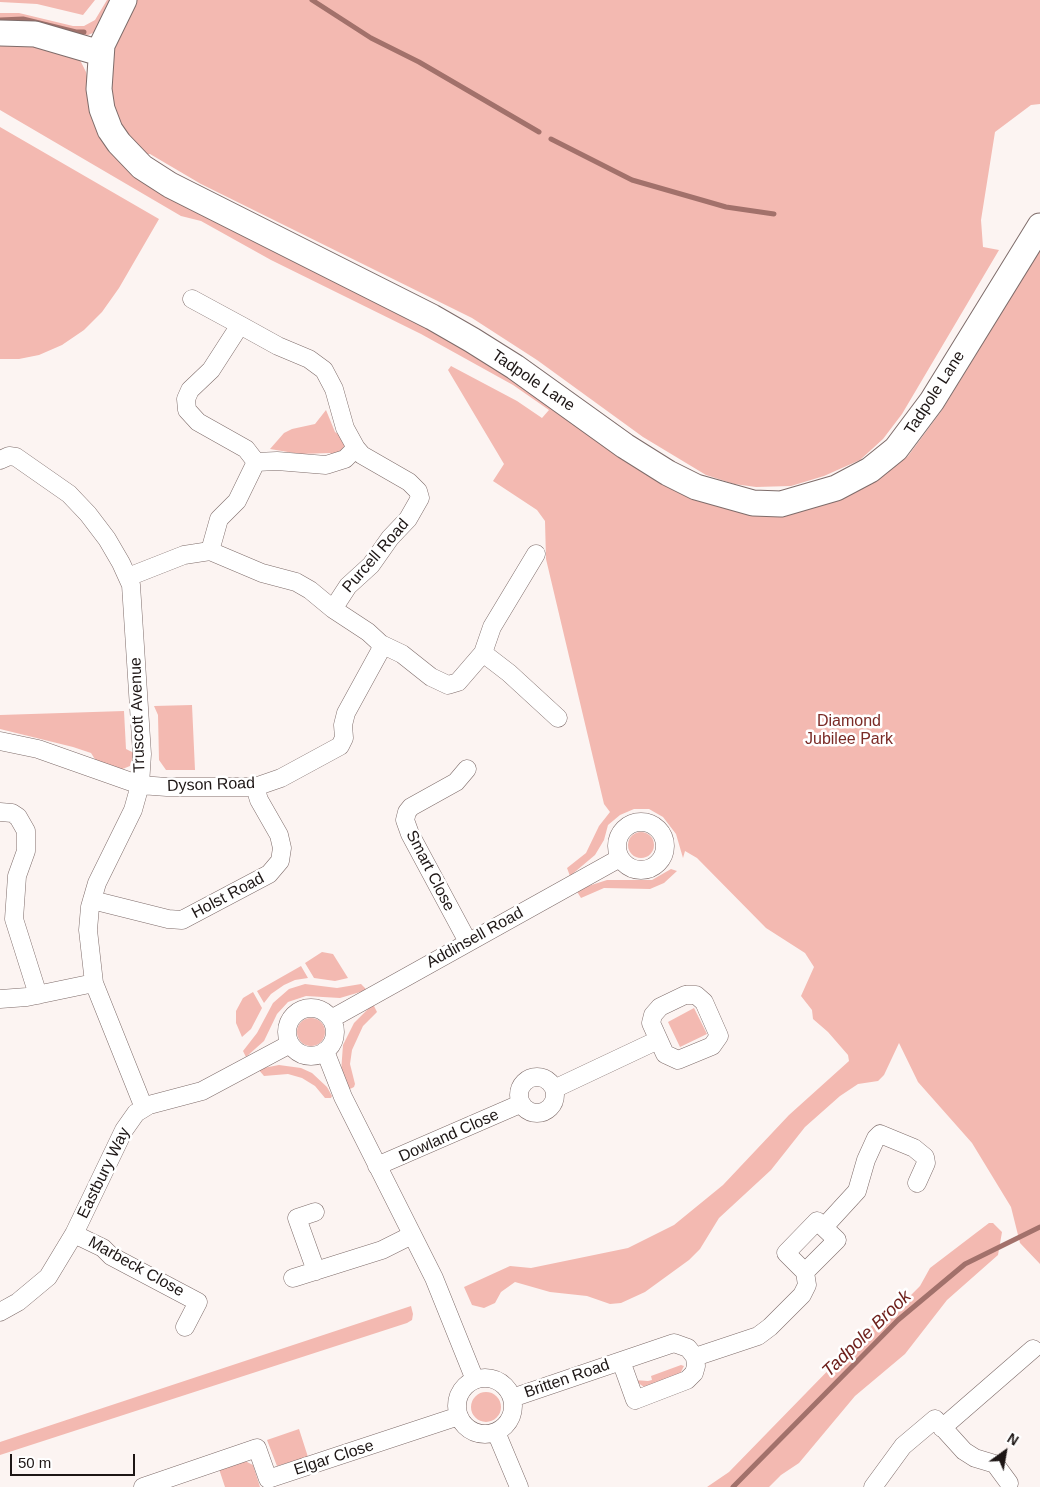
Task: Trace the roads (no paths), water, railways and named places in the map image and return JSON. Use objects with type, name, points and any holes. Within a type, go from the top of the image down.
[{"type":"street","name":"Tadpole Lane","points":[[124,0],[105,36],[100,54],[99,89],[102,109],[110,130],[130,156],[156,177],[472,340],[515,367],[626,446],[668,473],[696,487],[752,504],[781,504],[836,488],[870,470],[896,449],[932,401],[1040,226]]},
{"type":"street","points":[[0,33],[35,34],[100,54]]},
{"type":"street","name":"Purcell Road","points":[[192,300],[278,346],[309,359],[324,370],[334,389],[345,428],[356,448],[362,454],[409,482],[418,491],[420,498],[408,519],[390,538],[371,565],[348,586],[333,609],[368,632],[381,644],[402,654],[431,677],[448,685],[458,682],[483,653]]},
{"type":"street","points":[[240,325],[211,370],[190,390],[186,399],[186,406],[189,414],[198,422],[246,449],[256,462]]},
{"type":"street","points":[[256,462],[277,461],[326,465],[345,460],[356,448]]},
{"type":"street","name":"Truscott Avenue","points":[[0,460],[9,456],[16,457],[69,494],[88,514],[107,539],[128,577],[133,601],[142,754],[140,785],[133,810],[102,870],[92,900],[88,930],[94,983],[144,1108]]},
{"type":"street","points":[[210,551],[219,519],[239,498],[256,462]]},
{"type":"street","points":[[128,577],[184,555],[210,551],[262,573],[296,582],[333,609]]},
{"type":"street","points":[[536,554],[492,627],[483,653],[509,673],[558,718]]},
{"type":"street","name":"Dyson Road","points":[[0,741],[38,749],[140,785],[167,787],[255,786],[280,778],[340,746],[344,738],[342,725],[346,713],[380,651],[381,644]]},
{"type":"street","name":"Smart Close","points":[[467,768],[456,782],[411,807],[406,812],[405,820],[410,834],[468,942]]},
{"type":"street","name":"Holst Road","points":[[92,900],[168,919],[182,920],[269,874],[280,860],[282,848],[278,835],[259,800],[255,786]]},
{"type":"street","points":[[0,812],[18,817],[26,831],[26,851],[17,876],[14,919],[38,995]]},
{"type":"street","name":"Addinsell Road","points":[[331,1019],[620,858]]},
{"type":"street","points":[[0,999],[38,995],[94,983]]},
{"type":"street","points":[[312,1008],[326,1014],[331,1019],[334,1033],[330,1046],[325,1051],[310,1056],[295,1050],[290,1044],[287,1030],[293,1016],[298,1012],[312,1008]]},
{"type":"street","points":[[554,1089],[658,1040]]},
{"type":"street","name":"Eastbury Way","points":[[0,1311],[18,1302],[48,1277],[74,1234],[124,1130],[132,1118],[144,1108],[202,1091],[290,1044]]},
{"type":"street","points":[[325,1051],[343,1097],[376,1166],[434,1278],[475,1380]]},
{"type":"street","points":[[530,1078],[545,1079],[554,1089],[553,1104],[546,1112],[532,1114],[520,1104],[518,1097],[521,1086],[530,1078]]},
{"type":"street","name":"Dowland Close","points":[[376,1166],[520,1104]]},
{"type":"street","points":[[824,1228],[857,1191],[866,1160],[876,1138],[880,1134],[914,1148],[925,1157],[926,1164],[917,1182]]},
{"type":"street","points":[[315,1212],[297,1218],[316,1271]]},
{"type":"street","points":[[695,1357],[752,1338],[770,1328],[805,1290],[806,1272],[837,1240],[817,1222],[786,1253],[806,1272]]},
{"type":"street","name":"Marbeck Close","points":[[74,1234],[103,1248],[111,1256],[198,1302],[185,1327]]},
{"type":"street","points":[[293,1278],[382,1250],[412,1235]]},
{"type":"street","name":"Britten Road","points":[[512,1398],[621,1360],[674,1343],[688,1348],[695,1357],[694,1373],[687,1380],[635,1400],[621,1360]]},
{"type":"street","points":[[942,1428],[1033,1349]]},
{"type":"street","points":[[488,1378],[496,1380],[506,1388],[512,1398],[511,1417],[506,1425],[496,1432],[481,1434],[472,1431],[465,1426],[459,1416],[457,1405],[459,1396],[464,1388],[475,1380],[488,1378]]},
{"type":"street","name":"Elgar Close","points":[[143,1487],[257,1448],[268,1479],[459,1416]]},
{"type":"street","points":[[873,1487],[903,1446],[935,1419],[969,1455],[998,1467],[1010,1486]]},
{"type":"street","points":[[496,1432],[519,1487]]},
{"type":"waterway","points":[[312,0],[371,38],[419,62],[539,132]]},
{"type":"waterway","points":[[0,20],[23,19],[76,32],[84,32]]},
{"type":"waterway","points":[[551,139],[632,180],[726,207],[774,214]]},
{"type":"waterway","name":"Tadpole Brook","points":[[733,1487],[898,1320],[965,1264],[1040,1227]]},
{"type":"park label","name":"Diamond Jubilee Park","points":[[849,731]]}]
